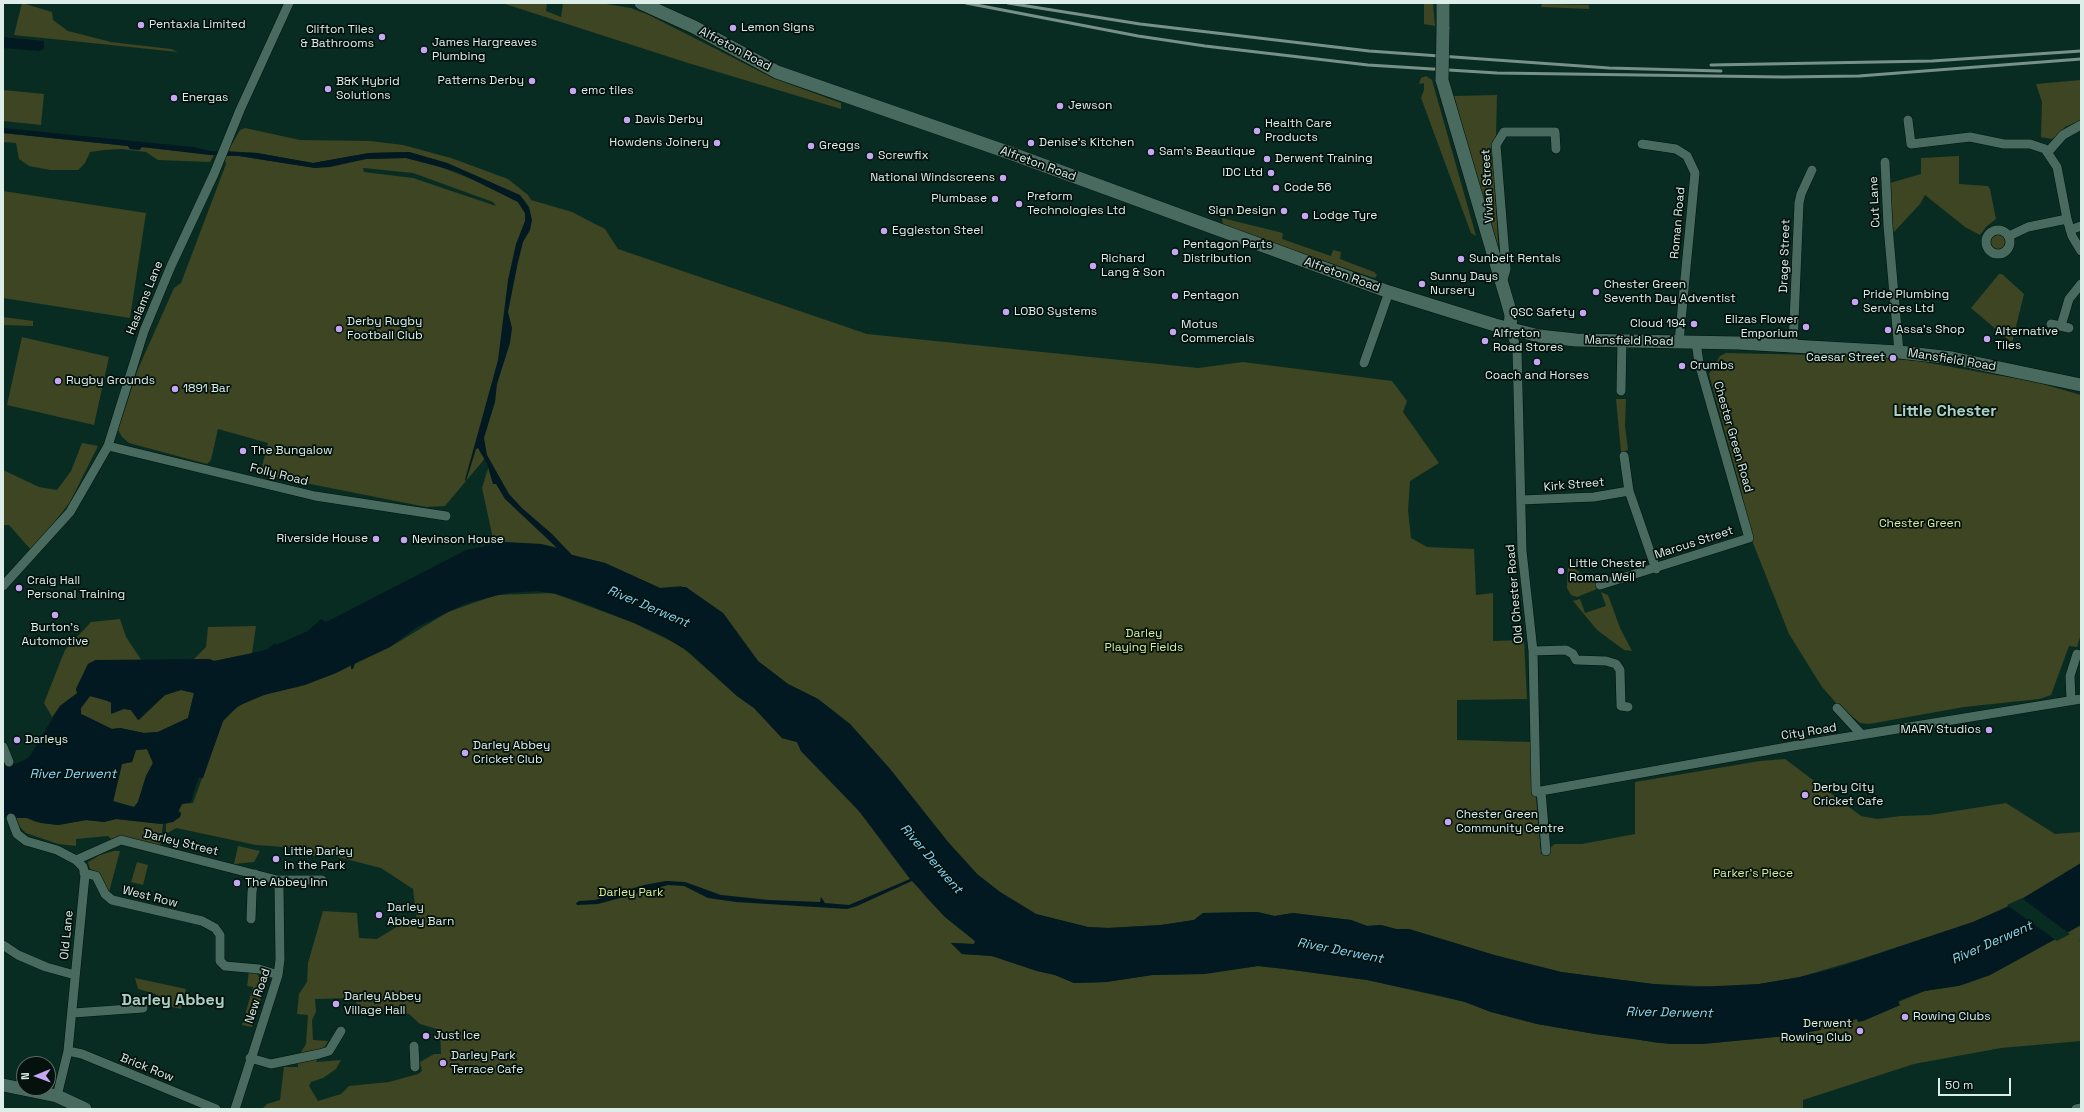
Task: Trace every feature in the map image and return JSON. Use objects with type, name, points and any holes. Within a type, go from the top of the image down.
[{"type":"street","name":"Haslams Lane","points":[[3,586],[70,512],[108,446],[144,331],[171,266],[214,174],[240,110],[289,3]]},
{"type":"street","name":"Alfreton Road","points":[[641,3],[694,27],[777,72],[1083,180],[1389,292],[1510,329]]},
{"type":"street","points":[[1443,3],[1442,80],[1511,314],[1510,329]]},
{"type":"street","points":[[1908,120],[1912,144],[1970,137],[2004,144],[2036,145],[2048,152],[2060,175],[2070,230],[2081,251]]},
{"type":"street","points":[[2048,152],[2063,135],[2081,125]]},
{"type":"street","name":"Vivian Street","points":[[1502,284],[1506,269],[1496,145],[1504,132],[1555,132],[1556,149]]},
{"type":"street","name":"Roman Road","points":[[1642,144],[1676,149],[1687,156],[1695,173],[1679,342]]},
{"type":"street","name":"Cut Lane","points":[[1885,162],[1899,352]]},
{"type":"street","name":"Drage Street","points":[[1793,345],[1799,203],[1800,194],[1812,170]]},
{"type":"street","points":[[2009,236],[2028,227],[2067,219]]},
{"type":"street","points":[[2070,230],[2081,226]]},
{"type":"street","points":[[2060,326],[2069,299],[2081,284]]},
{"type":"street","points":[[1364,363],[1389,292]]},
{"type":"street","name":"Mansfield Road","points":[[1510,329],[1539,336],[1562,339],[1793,345],[1899,352],[1952,358],[2081,385]]},
{"type":"street","name":"Old Chester Road","points":[[1510,329],[1517,350],[1522,551],[1533,651],[1536,792],[1541,791],[1546,851]]},
{"type":"street","points":[[1621,391],[1622,340]]},
{"type":"street","name":"Chester Green Road","points":[[1696,342],[1699,362],[1749,538]]},
{"type":"street","name":"Folly Road","points":[[108,446],[314,496],[446,516]]},
{"type":"street","points":[[1624,456],[1629,491],[1656,569]]},
{"type":"street","name":"Kirk Street","points":[[1521,500],[1594,497],[1629,491]]},
{"type":"street","name":"Marcus Street","points":[[1600,585],[1656,569],[1749,538]]},
{"type":"street","points":[[1533,651],[1566,650],[1573,654],[1576,660],[1606,661],[1616,664],[1620,670],[1621,706],[1628,707]]},
{"type":"street","points":[[2071,700],[2070,676],[2078,654]]},
{"type":"street","name":"City Road","points":[[1541,791],[1862,735],[2081,699]]},
{"type":"street","points":[[1837,708],[1862,735]]},
{"type":"street","points":[[3,747],[10,762]]},
{"type":"street","points":[[11,818],[17,834],[26,841],[58,850],[76,860],[83,867],[84,873]]},
{"type":"street","name":"Darley Street","points":[[76,860],[121,840],[255,874],[278,883],[322,880]]},
{"type":"street","name":"West Row","points":[[84,873],[96,876],[105,894],[112,900],[199,921],[216,928],[220,935],[222,964],[258,969],[278,975]]},
{"type":"street","name":"Old Lane","points":[[57,1096],[68,1051],[73,1013],[84,873]]},
{"type":"street","points":[[251,919],[252,892],[255,874]]},
{"type":"street","name":"New Road","points":[[235,1109],[250,1058],[278,975],[280,960],[278,883]]},
{"type":"street","points":[[3,946],[46,967],[75,975]]},
{"type":"street","points":[[73,1013],[143,1008]]},
{"type":"street","points":[[250,1058],[271,1064],[319,1054],[329,1051],[341,1031]]},
{"type":"street","points":[[414,1046],[415,1067]]},
{"type":"street","name":"Brick Row","points":[[68,1051],[82,1054],[216,1109]]},
{"type":"street","points":[[3,1085],[57,1096],[85,1109]]},
{"type":"street","points":[[2076,1109],[2081,1108]]},
{"type":"green space","points":[[22,3],[52,12],[53,20],[68,31],[111,42],[171,49],[178,52],[14,35]]},
{"type":"green space","points":[[502,3],[547,3],[546,11],[561,17],[563,3],[600,3],[631,8],[649,15],[775,79],[841,103],[841,109],[688,63]]},
{"type":"green space","points":[[1424,3],[1433,3],[1435,26],[1424,24]]},
{"type":"green space","points":[[1542,4],[1589,5],[1589,9],[1541,7]]},
{"type":"green space","points":[[1426,76],[1432,80],[1476,236],[1471,233],[1421,98],[1424,90],[1424,83],[1419,84],[1421,78]]},
{"type":"green space","points":[[2081,80],[2081,120],[2065,127],[2054,138],[2051,139],[2041,137],[2042,102],[2036,84]]},
{"type":"green space","points":[[3,90],[44,94],[41,125],[3,121]]},
{"type":"green space","points":[[1497,95],[1496,137],[1492,144],[1499,257],[1454,96]]},
{"type":"green space","name":"Darley Playing Fields","points":[[245,128],[300,140],[370,141],[403,145],[451,158],[508,179],[528,195],[531,200],[572,212],[605,229],[618,249],[867,334],[1198,368],[1243,362],[1392,381],[1407,401],[1403,412],[1439,463],[1410,481],[1408,510],[1411,538],[1427,547],[1474,549],[1476,595],[1493,593],[1493,641],[1524,640],[1527,699],[1457,700],[1457,740],[1531,742],[1541,854],[1555,844],[1582,844],[1635,834],[1635,782],[1760,761],[1785,759],[1861,816],[1877,819],[1930,815],[2006,803],[2055,834],[2081,832],[2081,863],[2024,899],[1973,922],[1861,959],[1800,977],[1759,984],[1723,987],[1653,984],[1561,972],[1494,955],[1409,929],[1396,929],[1381,925],[1367,926],[1351,920],[1293,913],[1275,916],[1257,912],[1203,913],[1194,920],[1161,925],[1108,928],[1088,927],[1036,914],[1000,892],[978,875],[948,842],[890,769],[850,724],[818,699],[788,684],[758,661],[723,613],[681,586],[660,588],[605,563],[572,555],[566,550],[541,544],[494,543],[482,488],[490,462],[487,456],[445,506],[426,507],[260,474],[268,443],[218,429],[211,460],[207,464],[129,443],[122,437],[118,430],[138,369],[174,288],[181,283],[226,164],[224,156],[239,156],[315,168],[366,159],[406,158],[435,165],[482,183],[518,202],[525,213],[528,208],[524,200],[492,183],[447,163],[409,152],[369,153],[313,163],[257,153],[228,151],[240,130]],"holes":[[[363,168],[413,173],[493,202],[496,206],[413,178],[364,172]]]},
{"type":"green space","points":[[3,133],[128,146],[130,149],[139,150],[142,147],[214,155],[210,162],[158,160],[146,152],[121,149],[104,150],[90,152],[85,163],[78,170],[50,170],[29,166],[19,159],[16,143],[3,142]]},
{"type":"green space","points":[[1959,156],[1959,184],[1988,186],[1990,189],[1996,219],[1986,227],[1980,235],[1965,227],[1925,195],[1920,204],[1894,232],[1891,230],[1890,183],[1921,174],[1921,158]]},
{"type":"green space","points":[[3,191],[146,213],[130,318],[3,298]]},
{"type":"green space","points":[[1222,218],[1283,233],[1282,239],[1331,256],[1333,250],[1341,252],[1340,259],[1374,272],[1377,275],[1375,278],[1368,276],[1284,247],[1223,224]]},
{"type":"green space","points":[[1995,235],[2001,235],[2005,239],[2005,245],[2001,249],[1995,249],[1991,245],[1991,239]]},
{"type":"green space","points":[[1999,274],[2002,274],[2024,294],[2012,343],[1971,308]]},
{"type":"green space","points":[[3,317],[33,321],[33,326],[3,325]]},
{"type":"green space","name":"Rugby Grounds","points":[[22,337],[109,357],[94,425],[7,405]]},
{"type":"green space","name":"Chester Green","points":[[1726,353],[1861,356],[1918,361],[2036,382],[2081,395],[2081,634],[2077,647],[2069,646],[2051,695],[2039,699],[1964,707],[1869,724],[1860,723],[1836,703],[1822,687],[1789,634],[1751,538],[1741,490],[1709,374],[1720,356]]},
{"type":"green space","points":[[1616,399],[1626,399],[1625,426],[1628,450],[1621,452]]},
{"type":"green space","points":[[82,443],[98,446],[70,502],[32,551],[9,525],[3,525],[3,470],[39,487],[57,490],[71,471]]},
{"type":"green space","points":[[1568,564],[1598,585],[1597,589],[1577,597],[1571,595],[1567,588]]},
{"type":"green space","points":[[1601,592],[1608,595],[1620,628],[1632,651],[1624,650],[1597,630],[1573,601],[1580,599],[1585,613],[1606,606]]},
{"type":"green space","name":"Darley Park","points":[[553,593],[634,623],[681,646],[737,696],[754,708],[782,738],[797,742],[801,751],[859,811],[926,897],[945,917],[975,941],[974,944],[951,943],[962,954],[992,956],[1037,971],[1055,975],[1074,983],[1106,982],[1152,975],[1199,974],[1258,966],[1285,969],[1367,980],[1465,1002],[1491,1012],[1537,1024],[1657,1043],[1702,1044],[1786,1036],[1820,1030],[1820,1027],[1831,1024],[1857,1019],[1863,1021],[1900,1005],[1898,1002],[1925,991],[1962,985],[1990,975],[2081,925],[2081,942],[2078,939],[2081,943],[2081,1041],[2001,1048],[1914,1064],[1803,1100],[1803,1109],[262,1109],[267,1104],[280,1100],[284,1067],[298,1067],[298,1057],[306,1044],[308,1015],[297,1014],[299,994],[307,982],[308,963],[323,911],[357,913],[359,938],[377,939],[403,923],[408,924],[417,920],[413,889],[381,868],[334,856],[297,856],[296,848],[256,845],[176,828],[166,834],[166,824],[180,817],[181,813],[179,811],[182,804],[193,803],[223,721],[229,713],[247,701],[275,691],[297,687],[336,673],[390,647],[448,612],[496,595]],"holes":[[[356,998],[357,1010],[367,1007],[409,1014],[420,1024],[440,1030],[441,1054],[434,1054],[420,1062],[422,1071],[418,1074],[389,1082],[349,1086],[341,1094],[318,1101],[309,1086],[311,1082],[323,1078],[336,1069],[341,1060],[316,1062],[328,1041],[313,1040],[312,1020],[316,1012],[315,999]]]},
{"type":"green space","points":[[120,619],[126,637],[142,661],[96,660],[88,664],[76,689],[78,693],[60,706],[52,717],[44,703],[65,650],[91,622]]},
{"type":"green space","points":[[256,626],[252,653],[214,661],[209,659],[193,660],[206,647],[208,627]]},
{"type":"green space","points":[[181,690],[194,693],[188,718],[158,732],[144,733],[120,728],[112,729],[81,714],[81,708],[90,696],[99,697],[124,709],[131,710],[139,720],[165,695]]},
{"type":"green space","points":[[147,749],[153,763],[146,776],[138,802],[134,807],[113,802],[122,764],[132,762],[136,750]]},
{"type":"green space","points":[[16,818],[27,818],[36,822],[58,825],[86,820],[104,822],[116,819],[163,824],[160,848],[113,841],[108,836],[76,839],[76,846],[58,844],[26,833],[19,826]]},
{"type":"green space","points":[[238,846],[260,851],[254,862],[234,864]]},
{"type":"green space","points":[[120,851],[109,892],[97,872],[90,869],[88,862],[100,855]]},
{"type":"green space","points":[[137,862],[148,865],[143,885],[131,882]]},
{"type":"green space","points":[[249,971],[256,972],[265,986],[252,1027],[242,1025],[253,987],[247,986]]},
{"type":"green space","points":[[135,978],[186,989],[181,1009],[154,1003],[156,994],[138,989]]},
{"type":"water","points":[[3,37],[44,41],[44,49],[40,51],[3,48]]},
{"type":"water","name":"River Derwent","points":[[3,128],[193,147],[211,151],[257,153],[313,163],[369,153],[409,152],[447,163],[520,195],[529,207],[532,220],[530,230],[523,242],[508,312],[512,328],[510,343],[497,384],[495,402],[484,438],[487,455],[509,494],[572,555],[605,563],[660,588],[686,587],[723,613],[758,661],[788,684],[818,699],[850,724],[890,769],[948,842],[977,874],[1000,892],[1036,914],[1088,927],[1108,928],[1161,925],[1194,920],[1203,913],[1257,912],[1275,916],[1293,913],[1351,920],[1367,926],[1381,925],[1396,929],[1409,929],[1494,955],[1561,972],[1653,984],[1696,987],[1759,984],[1800,977],[1836,968],[1973,922],[2010,906],[2081,863],[2081,925],[1990,975],[1958,986],[1924,991],[1898,1001],[1900,1005],[1863,1021],[1858,1022],[1857,1019],[1831,1024],[1820,1027],[1821,1030],[1786,1036],[1702,1044],[1670,1044],[1595,1034],[1537,1024],[1491,1012],[1465,1002],[1442,996],[1367,980],[1258,966],[1205,974],[1152,975],[1106,982],[1074,983],[1055,975],[1037,971],[992,956],[962,954],[951,943],[974,944],[975,941],[945,917],[912,881],[857,906],[847,909],[736,902],[708,898],[684,886],[668,885],[598,904],[577,905],[576,903],[579,901],[595,900],[644,885],[666,881],[685,882],[721,895],[769,900],[820,902],[821,897],[825,903],[849,905],[910,879],[859,811],[801,751],[797,742],[782,738],[754,708],[737,696],[689,652],[663,636],[634,623],[581,602],[556,594],[537,591],[507,593],[467,603],[417,627],[390,647],[355,663],[353,669],[351,669],[351,665],[336,673],[305,685],[264,695],[238,706],[223,721],[203,778],[199,777],[191,802],[182,804],[178,811],[181,813],[180,817],[173,822],[161,824],[116,819],[104,822],[86,820],[58,825],[41,823],[27,818],[3,818],[3,762],[14,764],[25,760],[30,756],[60,706],[77,693],[76,689],[88,664],[96,660],[209,659],[214,661],[249,654],[268,649],[275,643],[276,645],[308,631],[321,619],[326,622],[466,550],[505,542],[541,544],[557,548],[505,499],[496,484],[493,484],[487,464],[478,448],[476,449],[466,481],[465,480],[498,360],[508,280],[516,244],[525,221],[525,213],[518,202],[455,171],[406,158],[366,159],[330,167],[315,168],[239,156],[210,155],[142,147],[139,150],[130,149],[128,146],[3,133]],"holes":[[[181,690],[194,693],[188,718],[158,732],[144,733],[120,728],[112,729],[81,714],[81,708],[90,696],[111,702],[111,714],[124,709],[131,710],[138,720],[165,695]],[[147,749],[153,763],[146,776],[138,802],[134,807],[113,801],[122,764],[132,762],[136,750]]]},
{"type":"pier","points":[[2022,898],[2070,934],[2057,941],[2007,905]]},
{"type":"railway","points":[[966,3],[1138,36],[1205,46],[1368,65],[1497,73],[1783,77],[1859,76],[2081,59]]},
{"type":"railway","points":[[1008,3],[1140,24],[1369,51],[1609,68],[1721,71]]},
{"type":"railway","points":[[1711,65],[1932,61],[2081,51]]},
{"type":"place","name":"Pentaxia Limited","points":[[141,25]]},
{"type":"place","name":"Lemon Signs","points":[[733,28]]},
{"type":"place","name":"Clifton Tiles & Bathrooms","points":[[382,37]]},
{"type":"place","name":"James Hargreaves Plumbing","points":[[424,50]]},
{"type":"place","name":"Patterns Derby","points":[[532,81]]},
{"type":"place","name":"B&K Hybrid Solutions","points":[[328,89]]},
{"type":"place","name":"emc tiles","points":[[573,91]]},
{"type":"place","name":"Energas","points":[[174,98]]},
{"type":"place","name":"Jewson","points":[[1060,106]]},
{"type":"place","name":"Davis Derby","points":[[627,120]]},
{"type":"place","name":"Health Care Products","points":[[1257,131]]},
{"type":"place","name":"Howdens Joinery","points":[[717,143]]},
{"type":"place","name":"Denise's Kitchen","points":[[1031,143]]},
{"type":"place","name":"Greggs","points":[[811,146]]},
{"type":"place","name":"Sam's Beautique","points":[[1151,152]]},
{"type":"place","name":"Screwfix","points":[[870,156]]},
{"type":"place","name":"Derwent Training","points":[[1267,159]]},
{"type":"place","name":"IDC Ltd","points":[[1271,173]]},
{"type":"place","name":"National Windscreens","points":[[1003,178]]},
{"type":"place","name":"Code 56","points":[[1276,188]]},
{"type":"place","name":"Plumbase","points":[[995,199]]},
{"type":"place","name":"Preform Technologies Ltd","points":[[1019,204]]},
{"type":"place","name":"Sign Design","points":[[1284,211]]},
{"type":"place","name":"Lodge Tyre","points":[[1305,216]]},
{"type":"place","name":"Eggleston Steel","points":[[884,231]]},
{"type":"place","name":"Pentagon Parts Distribution","points":[[1175,252]]},
{"type":"place","name":"Sunbelt Rentals","points":[[1461,259]]},
{"type":"place","name":"Richard Lang & Son","points":[[1093,266]]},
{"type":"place","name":"Sunny Days Nursery","points":[[1422,284]]},
{"type":"place","name":"Chester Green Seventh Day Adventist","points":[[1596,292]]},
{"type":"place","name":"Pentagon","points":[[1175,296]]},
{"type":"place","name":"Pride Plumbing Services Ltd","points":[[1855,302]]},
{"type":"place","name":"LOBO Systems","points":[[1006,312]]},
{"type":"place","name":"QSC Safety","points":[[1583,313]]},
{"type":"place","name":"Cloud 194","points":[[1694,324]]},
{"type":"place","name":"Elizas Flower Emporium","points":[[1806,327]]},
{"type":"place","name":"Derby Rugby Football Club","points":[[339,329]]},
{"type":"place","name":"Assa's Shop","points":[[1888,330]]},
{"type":"place","name":"Motus Commercials","points":[[1173,332]]},
{"type":"place","name":"Alternative Tiles","points":[[1987,339]]},
{"type":"place","name":"Alfreton Road Stores","points":[[1485,341]]},
{"type":"place","name":"Caesar Street","points":[[1893,358]]},
{"type":"place","name":"Coach and Horses","points":[[1537,362]]},
{"type":"place","name":"Crumbs","points":[[1682,366]]},
{"type":"place","name":"Rugby Grounds","points":[[58,381]]},
{"type":"place","name":"1891 Bar","points":[[175,389]]},
{"type":"place","name":"The Bungalow","points":[[243,451]]},
{"type":"place","name":"Riverside House","points":[[376,539]]},
{"type":"place","name":"Nevinson House","points":[[404,540]]},
{"type":"place","name":"Little Chester Roman Well","points":[[1561,571]]},
{"type":"place","name":"Craig Hall Personal Training","points":[[19,588]]},
{"type":"place","name":"Burton's Automotive","points":[[55,615]]},
{"type":"place","name":"MARV Studios","points":[[1989,730]]},
{"type":"place","name":"Darleys","points":[[17,740]]},
{"type":"place","name":"Darley Abbey Cricket Club","points":[[465,753]]},
{"type":"place","name":"Derby City Cricket Cafe","points":[[1805,795]]},
{"type":"place","name":"Chester Green Community Centre","points":[[1448,822]]},
{"type":"place","name":"Little Darley in the Park","points":[[276,859]]},
{"type":"place","name":"The Abbey Inn","points":[[237,883]]},
{"type":"place","name":"Darley Abbey Barn","points":[[379,915]]},
{"type":"place","name":"Darley Abbey Village Hall","points":[[336,1004]]},
{"type":"place","name":"Rowing Clubs","points":[[1905,1017]]},
{"type":"place","name":"Derwent Rowing Club","points":[[1860,1031]]},
{"type":"place","name":"Just Ice","points":[[426,1036]]},
{"type":"place","name":"Darley Park Terrace Cafe","points":[[443,1063]]},
{"type":"district","name":"Little Chester","points":[[1945,412]]},
{"type":"district","name":"Darley Abbey","points":[[173,1001]]},
{"type":"park label","name":"Parker's Piece","points":[[1753,874]]}]
